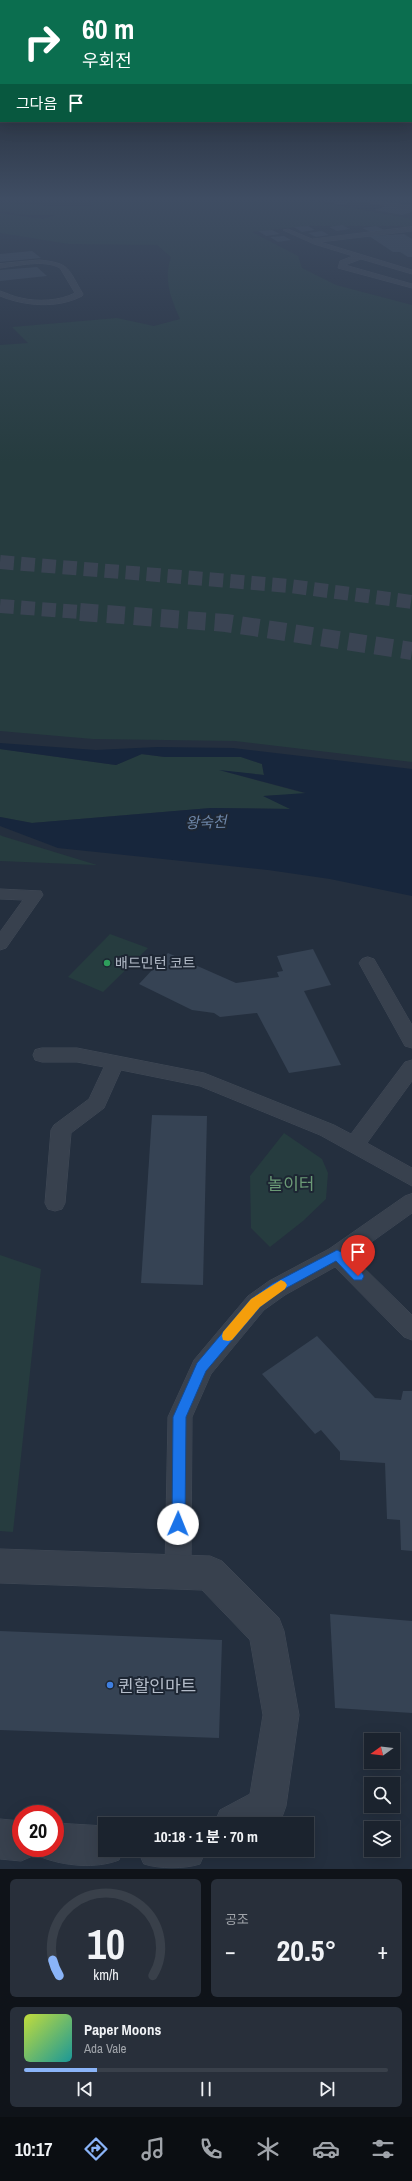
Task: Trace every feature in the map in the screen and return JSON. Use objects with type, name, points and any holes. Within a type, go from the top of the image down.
[{"type":"street","points":[[0,1566],[210,1572],[266,1631],[281,1715],[267,1806],[247,1817]]},
{"type":"street","points":[[0,1839],[12,1840]]},
{"type":"street","points":[[64,1844],[98,1846]]},
{"type":"lane","points":[[0,293],[25,302],[62,300],[74,298],[79,294],[75,287]]},
{"type":"lane","points":[[0,894],[35,895],[0,944]]},
{"type":"lane","points":[[368,964],[412,1042]]},
{"type":"lane","points":[[42,1055],[77,1055],[204,1080],[327,1130],[412,1178]]},
{"type":"lane","points":[[55,1204],[61,1130],[97,1103],[115,1063]]},
{"type":"lane","points":[[354,1145],[412,1067]]},
{"type":"lane","points":[[178,1570],[180,1417],[202,1367],[256,1303],[277,1288],[337,1255],[412,1202]]},
{"type":"lane","points":[[337,1255],[412,1330]]},
{"type":"green space","points":[[169,287],[344,287],[412,305],[412,762],[235,741],[93,739],[0,731],[0,345],[28,343],[12,327],[117,318],[154,326],[180,319]]},
{"type":"green space","points":[[0,749],[116,765],[141,754],[165,757],[241,757],[262,764],[264,775],[223,771],[308,794],[264,796],[291,809],[211,808],[32,823],[0,817]]},
{"type":"green space","points":[[0,835],[2,836],[97,865],[0,861]]},
{"type":"green space","name":"배드민턴 코트","points":[[110,934],[148,948],[103,992],[68,977]]},
{"type":"green space","name":"놀이터","points":[[284,1133],[322,1159],[328,1173],[326,1199],[303,1221],[270,1247],[251,1228],[250,1176]]},
{"type":"green space","points":[[0,1255],[41,1269],[13,1532],[0,1531]]},
{"type":"water","name":"왕숙천","points":[[0,743],[96,750],[157,747],[233,748],[412,769],[412,896],[330,879],[268,870],[58,848],[0,826],[0,817],[32,823],[211,808],[290,809],[263,796],[306,793],[219,770],[264,775],[262,764],[241,757],[165,757],[142,754],[116,765],[0,749]]},
{"type":"building","points":[[313,949],[331,985],[304,991],[341,1065],[289,1073],[257,1013],[220,1017],[214,1013],[192,1010],[139,984],[168,953],[236,983],[279,977],[277,972],[283,971],[277,956]]},
{"type":"building","points":[[152,1115],[207,1116],[203,1285],[141,1283]]},
{"type":"building","points":[[317,1336],[375,1398],[401,1400],[403,1391],[412,1391],[412,1551],[401,1550],[400,1520],[387,1519],[385,1463],[340,1460],[340,1452],[321,1430],[315,1434],[262,1374]]},
{"type":"building","points":[[330,1614],[412,1621],[412,1713],[335,1708]]},
{"type":"building","name":"퀸할인마트","points":[[0,1631],[222,1640],[219,1738],[0,1730]]},
{"type":"tunnel","points":[[0,562],[290,586],[412,602]]},
{"type":"tunnel","points":[[0,606],[93,613]]},
{"type":"tunnel","points":[[80,612],[226,623],[412,651]]},
{"type":"slow traffic","points":[[228,1336],[256,1303],[281,1285]]},
{"type":"place","name":"배드민턴 코트","points":[[107,963]]},
{"type":"place","name":"퀸할인마트","points":[[110,1685]]},
{"type":"route","points":[[178,1524],[180,1417],[202,1367],[256,1303],[277,1288],[337,1255],[358,1276]]}]
